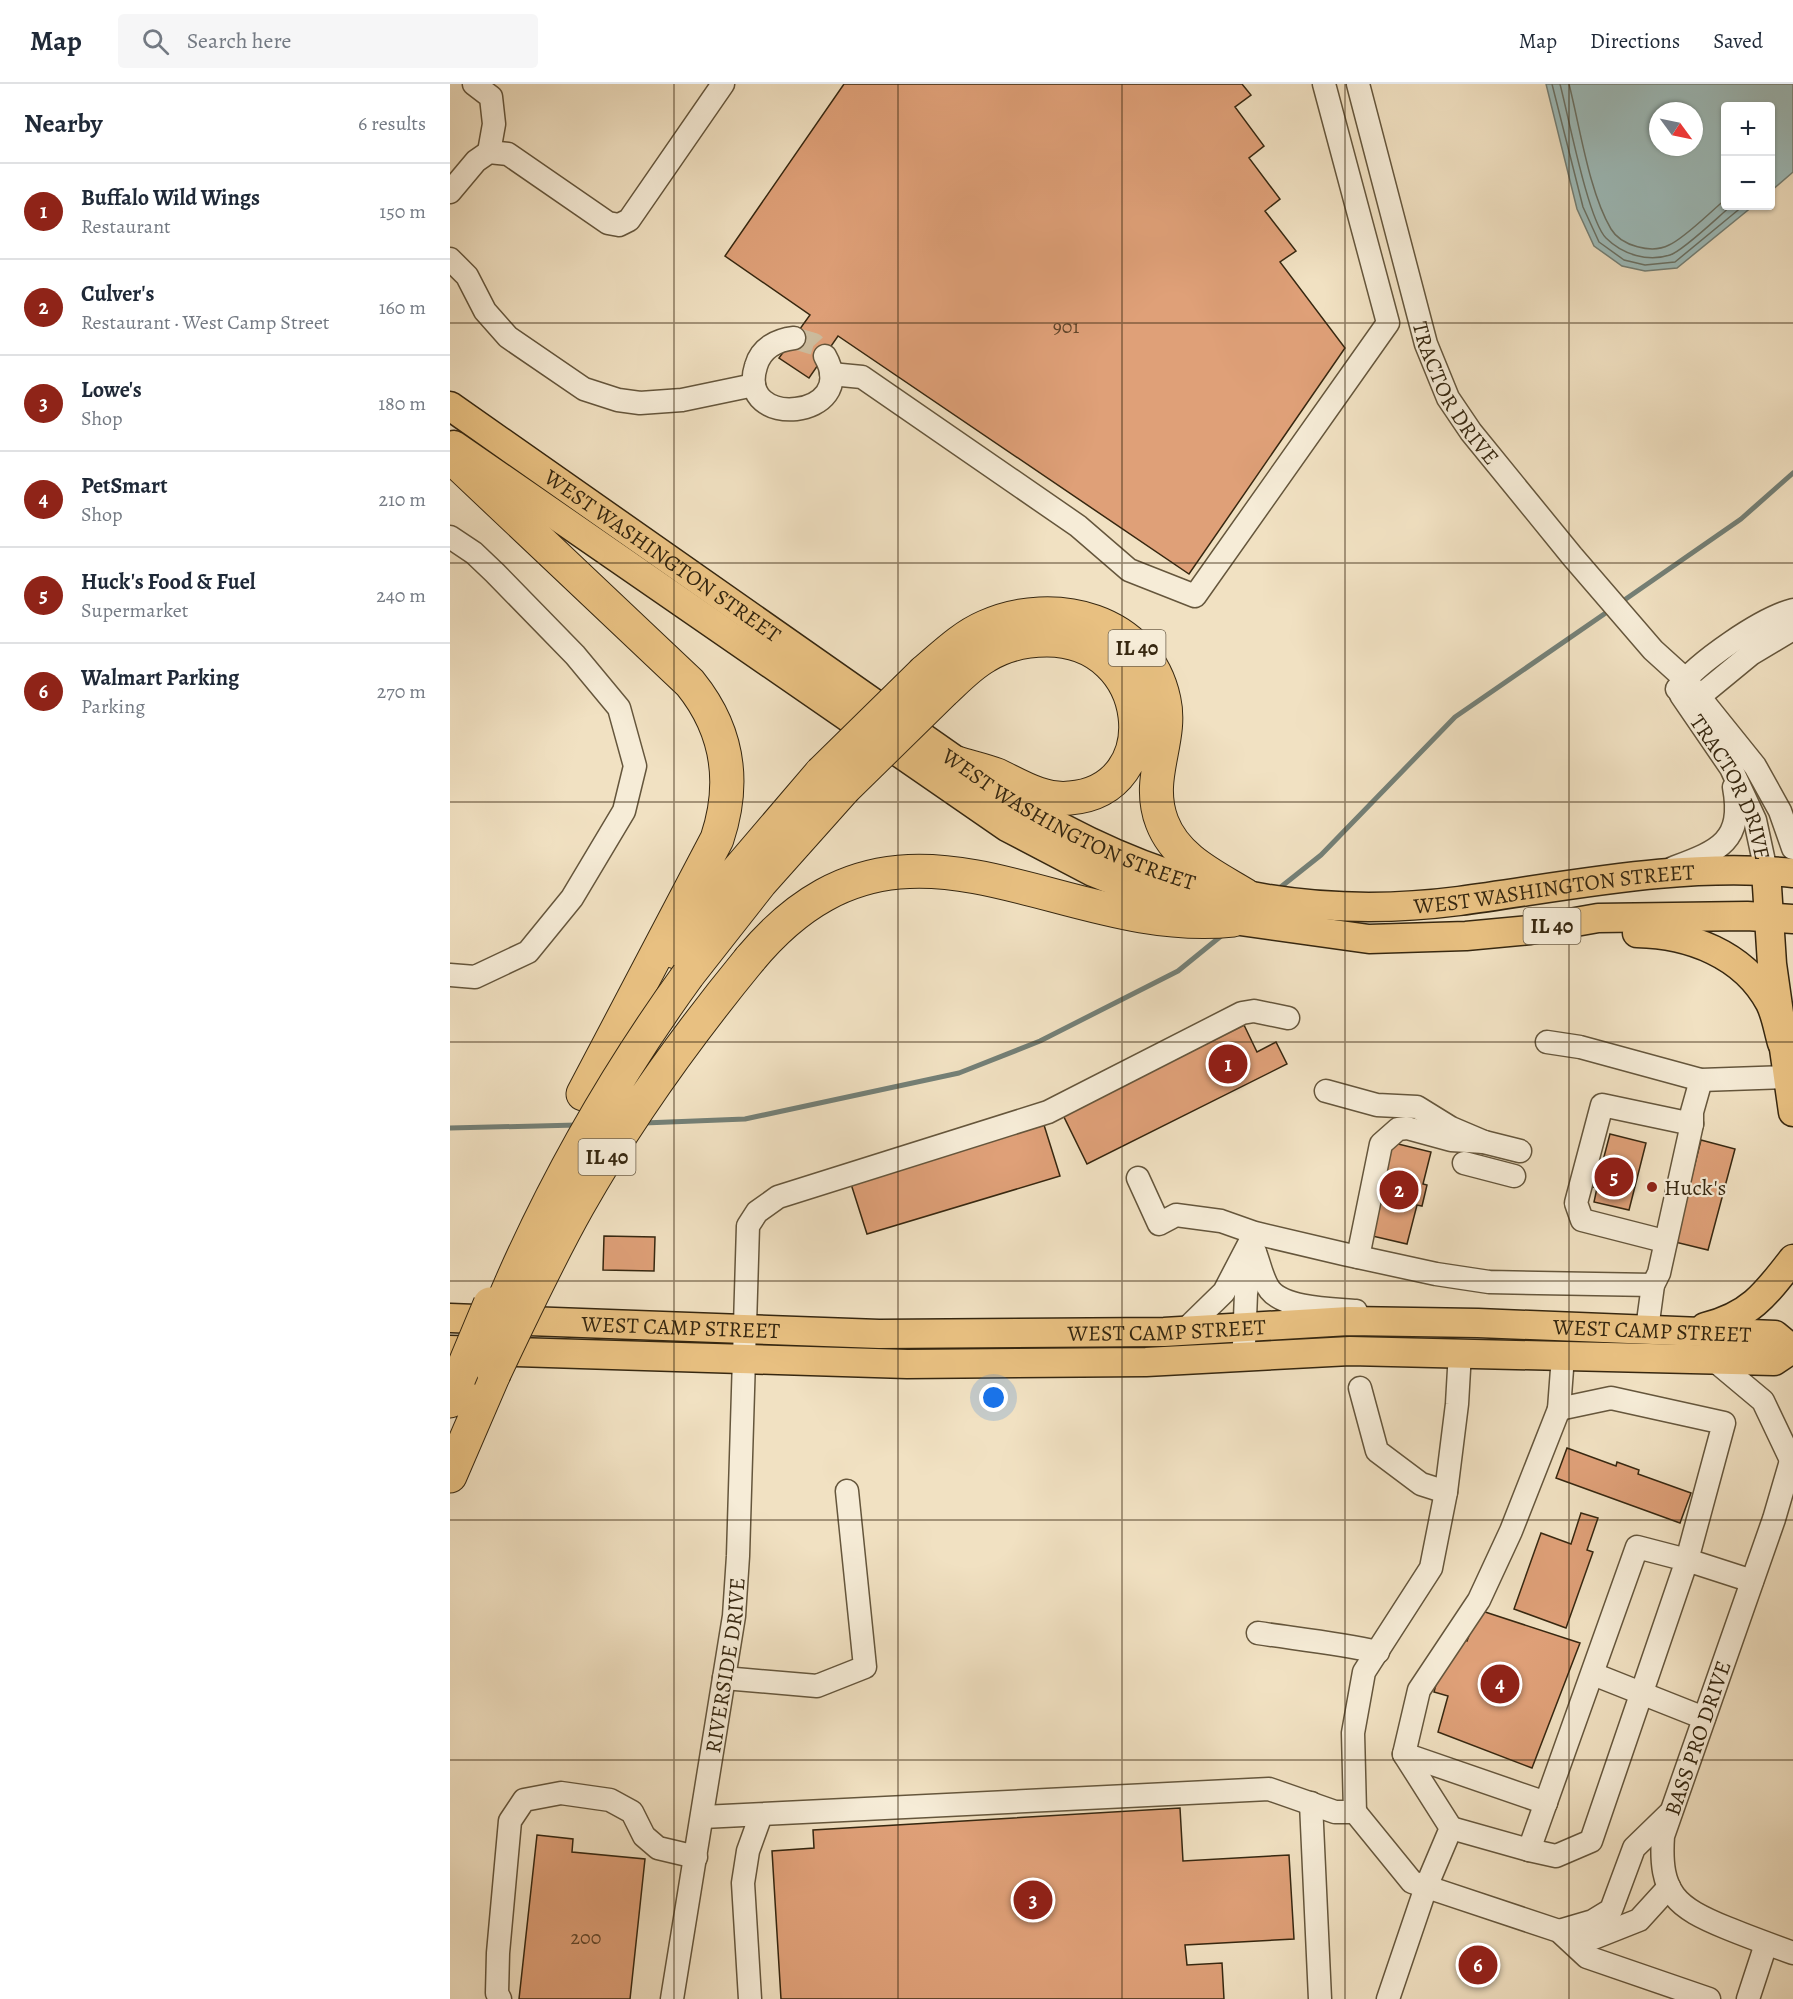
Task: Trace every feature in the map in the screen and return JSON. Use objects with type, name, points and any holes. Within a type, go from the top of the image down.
[{"type":"highway","points":[[450,456],[676,668],[707,706],[722,738],[728,784],[723,820],[663,977],[622,1071],[575,1150],[462,1380],[450,1453]]},
{"type":"highway","name":"IL 40","points":[[462,1380],[551,1255],[606,1158],[669,1064],[750,959],[796,915],[825,896],[857,882],[913,871],[949,871],[988,877],[1092,906],[1152,908],[1186,923],[1239,908],[1206,874],[1191,872],[1162,823],[1158,810],[1156,778],[1165,713],[1161,688],[1144,656],[1114,631],[1096,622],[1064,613],[1017,616],[972,634],[934,682]]},
{"type":"highway","points":[[663,977],[761,882],[833,781],[934,682],[976,663],[997,650],[1017,643],[1055,640],[1076,644],[1099,656],[1122,678],[1134,702],[1136,731],[1127,760],[1114,779],[1089,794],[1071,798],[1041,795],[996,775],[957,763]]},
{"type":"highway","name":"IL 40","points":[[450,1476],[462,1380],[559,1137],[583,1094],[663,977]]},
{"type":"main road","name":"WEST WASHINGTON STREET","points":[[450,406],[957,763],[1070,833],[1151,870],[1191,872]]},
{"type":"main road","name":"WEST WASHINGTON STREET","points":[[450,442],[1007,827],[1152,908]]},
{"type":"main road","name":"WEST WASHINGTON STREET","points":[[1239,908],[1310,905],[1358,908],[1459,901],[1663,873],[1780,872]]},
{"type":"main road","name":"TRACTOR DRIVE","points":[[1780,872],[1777,913],[1782,1043]]},
{"type":"main road","name":"WEST WASHINGTON STREET","points":[[1239,908],[1335,934],[1369,939],[1410,939],[1530,930],[1598,918],[1777,913]]},
{"type":"main road","points":[[1530,930],[1673,936],[1712,947],[1735,963],[1768,1000],[1782,1043],[1793,1112]]},
{"type":"main road","points":[[1689,1331],[1718,1324],[1751,1308],[1768,1292],[1793,1259]]},
{"type":"main road","name":"WEST CAMP STREET","points":[[450,1318],[908,1334],[1184,1331],[1349,1321],[1398,1321],[1775,1335],[1792,1349],[1774,1360],[1350,1351],[1146,1362],[1015,1364],[849,1363],[744,1359],[462,1380]]},
{"type":"street","points":[[474,84],[491,97],[494,124],[489,152]]},
{"type":"street","points":[[450,192],[476,161],[489,152],[508,154],[608,223],[619,225],[629,220],[723,84]]},
{"type":"street","points":[[794,338],[769,345],[758,360],[753,374],[754,385],[760,396],[770,404],[781,410],[795,411],[808,408],[824,395],[828,365],[862,377],[1078,526],[1129,570],[1195,596],[1388,322],[1324,84]]},
{"type":"street","name":"TRACTOR DRIVE","points":[[1358,84],[1426,344],[1442,385],[1471,432],[1572,556],[1687,692],[1755,765],[1780,811],[1793,848]]},
{"type":"street","points":[[450,259],[467,276],[485,311],[508,337],[584,389],[618,400],[640,403],[682,399],[754,385]]},
{"type":"street","points":[[450,537],[474,553],[488,566],[575,655],[619,708],[635,766],[624,811],[572,898],[528,952],[475,977],[450,975]]},
{"type":"street","points":[[1687,692],[1763,622],[1793,610]]},
{"type":"street","points":[[1687,692],[1793,629]]},
{"type":"street","name":"TRACTOR DRIVE","points":[[1687,692],[1731,768],[1780,872]]},
{"type":"street","points":[[1755,765],[1793,806]]},
{"type":"street","points":[[1663,873],[1716,851],[1730,838],[1736,824],[1737,802],[1731,768]]},
{"type":"street","name":"RIVERSIDE DRIVE","points":[[672,1999],[734,1616],[738,1556],[748,1226],[757,1212],[767,1203],[812,1186],[1048,1112],[1242,1013],[1254,1011],[1288,1018]]},
{"type":"street","points":[[1547,1042],[1580,1047],[1701,1080],[1787,1077]]},
{"type":"street","points":[[1647,1329],[1653,1285],[1659,1273],[1664,1241],[1692,1124],[1692,1112],[1701,1080]]},
{"type":"street","points":[[1326,1091],[1377,1105],[1417,1107],[1451,1128]]},
{"type":"street","points":[[1664,1241],[1582,1220],[1576,1203],[1602,1105],[1692,1124]]},
{"type":"street","points":[[1358,1257],[1381,1144],[1387,1124],[1395,1116],[1409,1113],[1484,1142],[1520,1151]]},
{"type":"street","points":[[1381,1144],[1398,1129],[1407,1128],[1451,1140],[1484,1142]]},
{"type":"street","points":[[1464,1164],[1514,1176]]},
{"type":"street","points":[[1138,1178],[1159,1224],[1176,1215],[1221,1221],[1255,1244],[1358,1257],[1489,1282],[1653,1285]]},
{"type":"street","points":[[1255,1244],[1269,1289],[1279,1299],[1306,1306],[1381,1313],[1398,1321]]},
{"type":"street","points":[[1245,1357],[1243,1327],[1246,1293],[1255,1244]]},
{"type":"street","points":[[1184,1331],[1224,1292],[1255,1244]]},
{"type":"street","points":[[1460,1352],[1457,1404],[1446,1492],[1431,1568],[1364,1672],[1353,1734],[1355,1812],[1412,1882],[1567,1938],[1587,1957],[1602,1964],[1709,1999]]},
{"type":"street","points":[[1558,1409],[1611,1398],[1724,1423],[1687,1560],[1591,1841],[1556,1856],[1451,1828],[1404,1754],[1419,1690],[1479,1600],[1511,1531],[1558,1409],[1563,1356]]},
{"type":"street","points":[[1714,1360],[1763,1401],[1792,1457]]},
{"type":"street","points":[[1360,1388],[1377,1451],[1421,1484],[1446,1492]]},
{"type":"street","name":"BASS PRO DRIVE","points":[[1792,1457],[1752,1581],[1663,1836],[1661,1864],[1669,1887],[1681,1905],[1696,1916],[1793,1953]]},
{"type":"street","points":[[724,1678],[817,1686],[865,1667],[848,1491]]},
{"type":"street","points":[[1529,1850],[1637,1547],[1752,1581]]},
{"type":"street","points":[[1258,1633],[1319,1643],[1341,1643],[1378,1652]]},
{"type":"street","points":[[1593,1674],[1704,1718]]},
{"type":"street","points":[[1404,1754],[1546,1803]]},
{"type":"street","points":[[703,1817],[1269,1789],[1335,1812],[1355,1812]]},
{"type":"street","points":[[500,1999],[497,1993],[498,1953],[510,1821],[524,1800],[561,1793],[610,1800],[632,1812],[644,1836],[658,1848],[696,1857]]},
{"type":"street","points":[[1311,1803],[1320,1999]]},
{"type":"street","points":[[1567,1938],[1611,1910],[1634,1848],[1671,1813]]},
{"type":"street","points":[[750,1999],[742,1883],[748,1851],[761,1815]]},
{"type":"street","points":[[1388,1999],[1426,1887],[1451,1828]]},
{"type":"street","points":[[1567,1938],[1639,1920],[1669,1887]]},
{"type":"street","points":[[1748,1999],[1766,1944]]},
{"type":"water","points":[[1546,84],[1793,84],[1793,172],[1775,188],[1775,102],[1721,102],[1721,210],[1748,210],[1677,268],[1645,271],[1622,266],[1594,246],[1577,209]]},
{"type":"building","points":[[844,84],[1242,84],[1251,95],[1235,107],[1264,146],[1249,158],[1280,199],[1265,211],[1296,251],[1280,262],[1345,348],[1189,574],[838,336],[809,378],[779,358],[810,315],[725,256]]},
{"type":"building","points":[[1244,1025],[1257,1052],[1276,1042],[1287,1064],[1087,1164],[1063,1115]]},
{"type":"building","points":[[1044,1125],[1060,1176],[867,1234],[851,1184]]},
{"type":"building","points":[[1610,1134],[1646,1143],[1629,1210],[1594,1202],[1597,1188],[1589,1186],[1594,1166],[1601,1168]]},
{"type":"building","points":[[1701,1140],[1735,1149],[1708,1250],[1675,1242]]},
{"type":"building","points":[[1390,1142],[1431,1152],[1423,1184],[1427,1185],[1422,1206],[1417,1205],[1407,1244],[1368,1235]]},
{"type":"building","points":[[604,1236],[655,1237],[654,1271],[603,1270]]},
{"type":"building","points":[[1567,1448],[1616,1466],[1617,1462],[1639,1470],[1638,1474],[1691,1493],[1680,1523],[1556,1478]]},
{"type":"building","points":[[1581,1513],[1598,1518],[1587,1550],[1593,1552],[1566,1628],[1514,1609],[1541,1533],[1571,1544]]},
{"type":"building","points":[[1479,1610],[1580,1643],[1532,1768],[1438,1732],[1448,1696],[1434,1692],[1438,1677],[1463,1639],[1467,1641]]},
{"type":"building","points":[[1180,1808],[1183,1861],[1289,1855],[1294,1939],[1185,1945],[1187,1965],[1222,1963],[1224,1999],[781,1999],[772,1851],[814,1848],[813,1830]]},
{"type":"building","points":[[537,1835],[573,1839],[572,1852],[645,1859],[630,1999],[519,1999]]},
{"type":"waterway","points":[[1620,603],[1741,519],[1793,473]]},
{"type":"waterway","points":[[1277,890],[1321,855],[1455,717],[1610,610]]},
{"type":"waterway","points":[[644,1123],[745,1119],[959,1073],[1040,1041],[1178,971],[1226,932]]},
{"type":"waterway","points":[[450,1128],[577,1125]]},
{"type":"tunnel","points":[[794,338],[814,344],[825,356]]},
{"type":"place","name":"Buffalo Wild Wings","points":[[1228,1064]]},
{"type":"place","name":"Huck's Food & Fuel","points":[[1614,1177]]},
{"type":"place","name":"Huck's","points":[[1652,1187]]},
{"type":"place","name":"Culver's","points":[[1399,1190]]},
{"type":"place","name":"PetSmart","points":[[1500,1684]]},
{"type":"place","name":"Lowe's","points":[[1033,1900]]},
{"type":"place","name":"Walmart Parking","points":[[1478,1965]]}]
